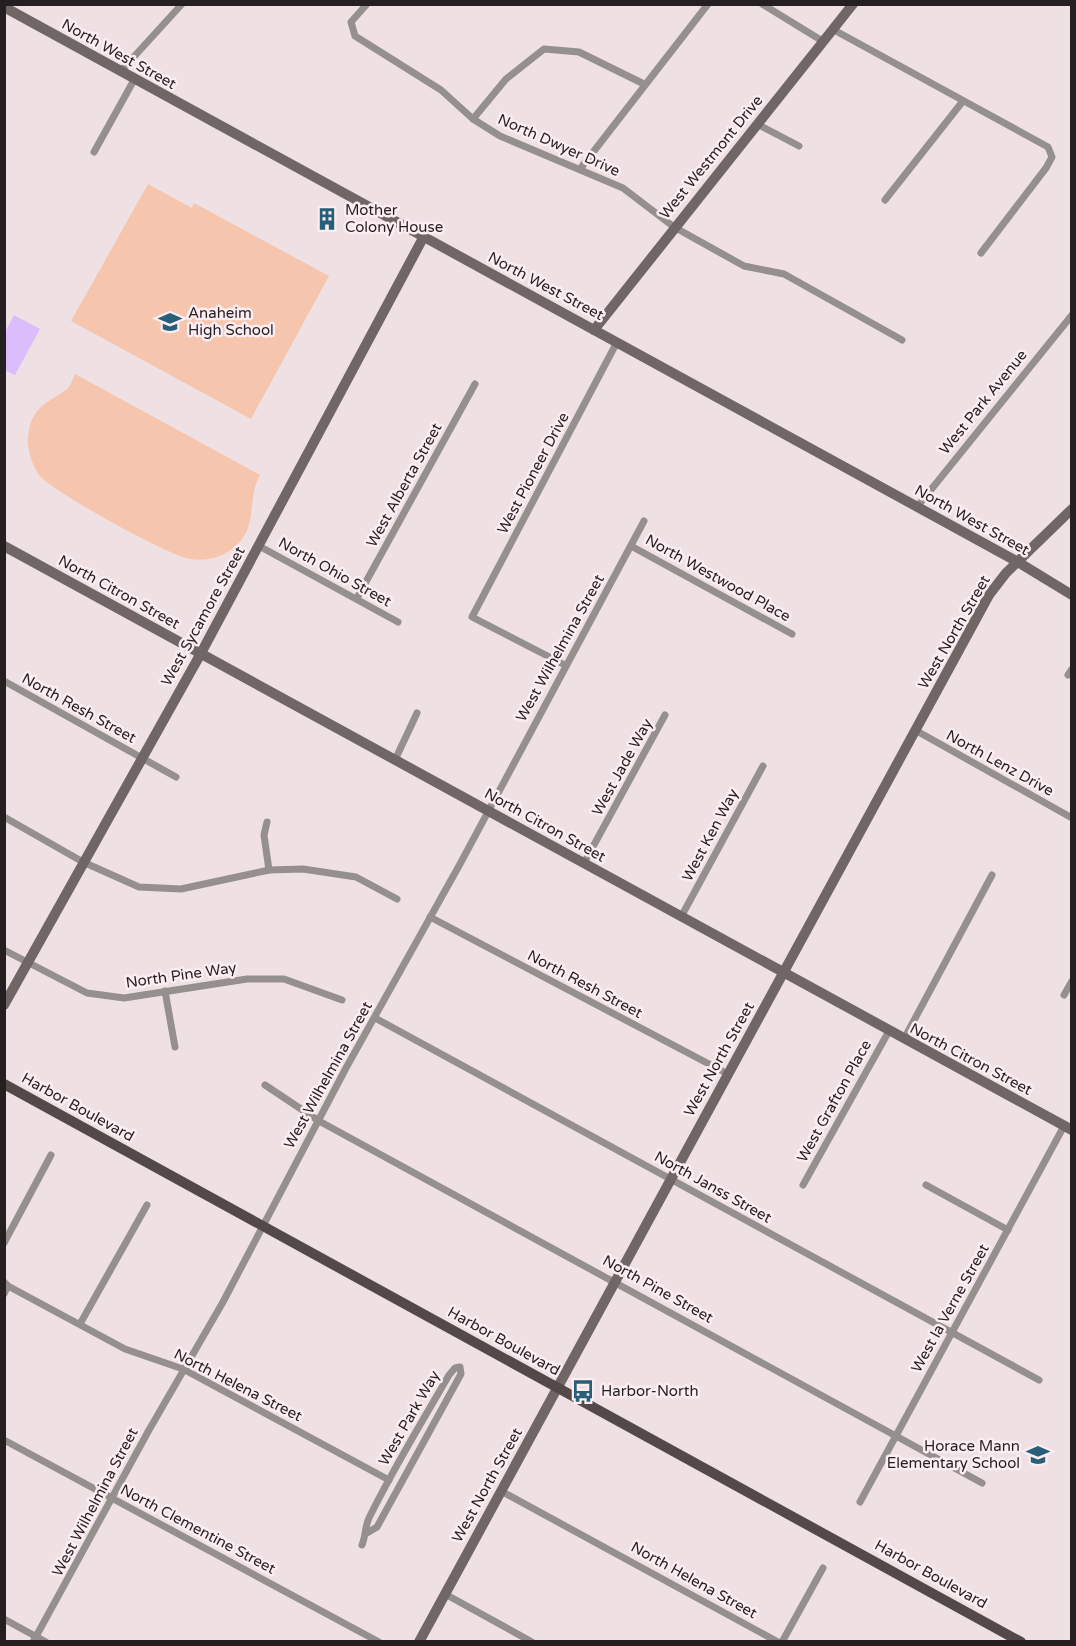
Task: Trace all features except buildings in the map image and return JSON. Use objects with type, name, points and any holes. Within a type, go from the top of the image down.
[{"type":"main road","name":"Harbor Boulevard","points":[[4,1084],[1021,1641]]},
{"type":"street","points":[[120,72],[182,4]]},
{"type":"street","name":"North Dwyer Drive","points":[[367,4],[351,22],[355,36],[441,90],[473,119],[500,136],[623,188],[674,227],[744,266],[784,274],[902,340]]},
{"type":"street","points":[[580,169],[708,4]]},
{"type":"street","points":[[762,4],[824,42]]},
{"type":"street","name":"West Westmont Drive","points":[[594,330],[854,4]]},
{"type":"street","name":"North West Street","points":[[4,7],[1018,562],[1071,594]]},
{"type":"street","points":[[834,30],[1048,147],[1052,157],[1046,168],[981,253]]},
{"type":"street","points":[[473,119],[506,79],[544,50],[579,52],[644,84]]},
{"type":"street","points":[[94,152],[134,80]]},
{"type":"street","points":[[885,200],[963,101]]},
{"type":"street","points":[[757,124],[799,146]]},
{"type":"street","name":"West Sycamore Street","points":[[4,1005],[200,655],[423,238]]},
{"type":"street","name":"West Park Avenue","points":[[916,507],[1071,315]]},
{"type":"street","name":"West Pioneer Drive","points":[[564,665],[472,617],[617,342]]},
{"type":"street","name":"West Alberta Street","points":[[357,598],[475,384]]},
{"type":"street","name":"West North Street","points":[[419,1641],[989,595],[1071,509]]},
{"type":"street","name":"West Wilhelmina Street","points":[[35,1639],[183,1369],[223,1302],[564,665],[644,521]]},
{"type":"street","name":"North Citron Street","points":[[4,546],[1068,1128]]},
{"type":"street","name":"North Ohio Street","points":[[259,546],[398,622]]},
{"type":"street","name":"North Westwood Place","points":[[631,546],[792,634]]},
{"type":"street","name":"North Resh Street","points":[[4,681],[176,777]]},
{"type":"street","points":[[395,760],[417,713]]},
{"type":"street","name":"West Jade Way","points":[[584,863],[665,715]]},
{"type":"street","name":"North Lenz Drive","points":[[915,730],[1071,818]]},
{"type":"street","name":"West Ken Way","points":[[681,917],[763,766]]},
{"type":"street","points":[[4,817],[83,862],[139,887],[181,889],[269,870],[303,868],[336,872],[377,886],[397,899]]},
{"type":"street","points":[[267,822],[264,835],[269,870]]},
{"type":"street","points":[[904,1039],[992,875]]},
{"type":"street","name":"North Resh Street","points":[[430,917],[728,1074]]},
{"type":"street","points":[[4,950],[27,962]]},
{"type":"street","name":"North Pine Way","points":[[27,962],[87,993],[124,998],[247,979],[284,979],[342,1000]]},
{"type":"street","points":[[1064,994],[1071,981]]},
{"type":"street","points":[[165,991],[175,1047]]},
{"type":"street","name":"North Janss Street","points":[[375,1018],[1039,1380]]},
{"type":"street","name":"West Grafton Place","points":[[803,1185],[889,1031]]},
{"type":"street","name":"North Pine Street","points":[[265,1085],[319,1121],[982,1483]]},
{"type":"street","name":"West la Verne Street","points":[[860,1502],[1008,1230],[1068,1128]]},
{"type":"street","points":[[4,1243],[51,1155]]},
{"type":"street","points":[[926,1185],[1008,1230]]},
{"type":"street","points":[[80,1324],[147,1205]]},
{"type":"street","points":[[4,1294],[6,1284]]},
{"type":"street","name":"North Helena Street","points":[[6,1284],[125,1349],[183,1369],[389,1480]]},
{"type":"street","name":"West Park Way","points":[[362,1545],[367,1533],[367,1522],[389,1480],[449,1375],[455,1368],[460,1367],[461,1374],[377,1527],[367,1533]]},
{"type":"street","name":"North Clementine Street","points":[[4,1440],[379,1641]]},
{"type":"street","name":"North Helena Street","points":[[501,1491],[780,1641]]},
{"type":"street","points":[[780,1641],[823,1568]]},
{"type":"street","points":[[445,1594],[532,1641]]},
{"type":"street","points":[[4,1619],[35,1639],[46,1641]]},
{"type":"shaded area","points":[[148,184],[192,208],[194,203],[329,276],[251,419],[71,321]]},
{"type":"shaded area","points":[[14,315],[40,329],[15,375],[4,370],[5,332]]},
{"type":"shaded area","points":[[75,374],[260,475],[253,495],[249,525],[239,543],[224,554],[210,559],[195,560],[178,555],[87,508],[39,475],[28,447],[32,419],[41,407],[67,389]]},
{"type":"place","name":"Mother Colony House","points":[[327,219]]},
{"type":"place","name":"Anaheim High School","points":[[170,322]]},
{"type":"place","name":"Harbor-North","points":[[583,1391]]},
{"type":"place","name":"Horace Mann Elementary School","points":[[1038,1455]]}]
